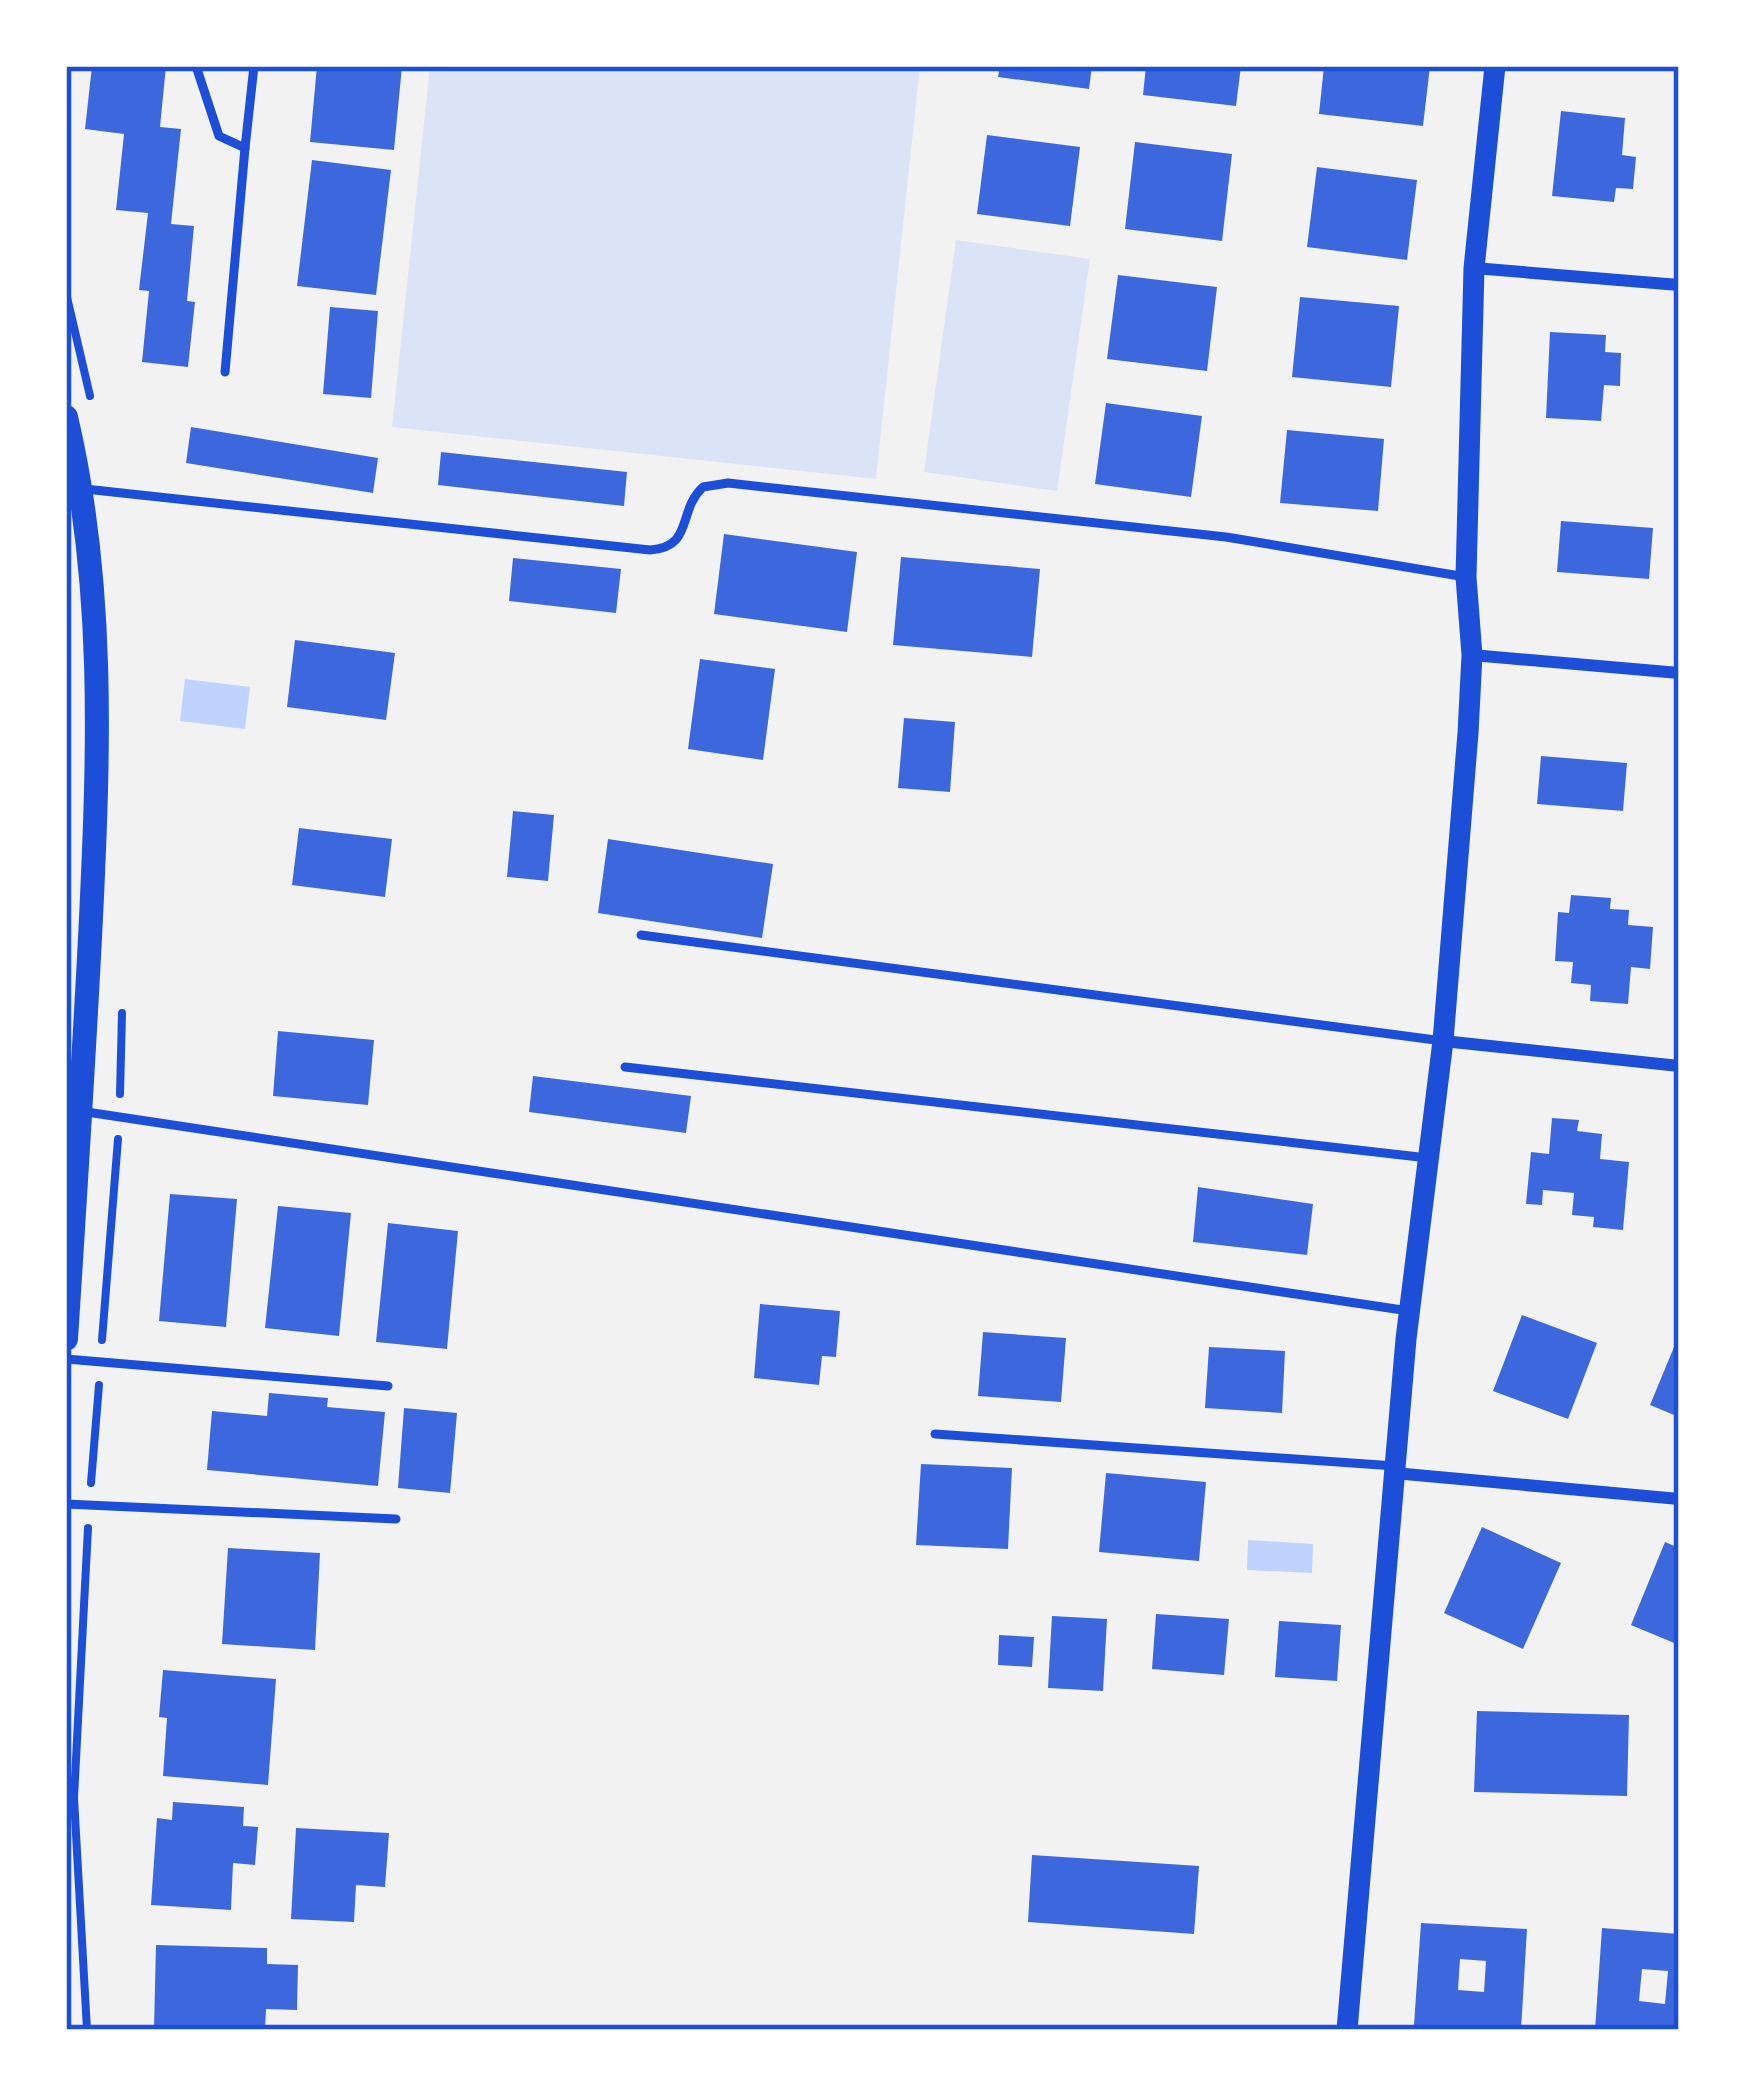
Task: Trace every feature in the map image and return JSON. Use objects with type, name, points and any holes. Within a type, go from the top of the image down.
[{"type":"main road","points":[[66,417],[80,489],[96,630],[99,749],[66,1339]]},
{"type":"street","points":[[1347,2030],[1409,1311],[1443,1041],[1472,655],[1466,578],[1474,268],[1495,66]]},
{"type":"street","points":[[1474,268],[1679,285]]},
{"type":"street","points":[[1472,655],[1679,673]]},
{"type":"street","points":[[1443,1041],[1679,1066]]},
{"type":"street","points":[[1394,1470],[1679,1499]]},
{"type":"lane","points":[[196,66],[219,136],[245,148]]},
{"type":"lane","points":[[225,372],[254,66]]},
{"type":"lane","points":[[80,489],[650,550],[676,542],[689,506],[703,487],[728,483],[1226,537],[1466,578]]},
{"type":"lane","points":[[641,935],[1443,1041]]},
{"type":"lane","points":[[625,1067],[1428,1158]]},
{"type":"lane","points":[[80,1111],[1409,1311]]},
{"type":"lane","points":[[66,1359],[388,1385]]},
{"type":"lane","points":[[935,1435],[1394,1470]]},
{"type":"lane","points":[[66,1504],[396,1520]]},
{"type":"shaded area","points":[[430,66],[920,66],[876,479],[392,427]]},
{"type":"shaded area","points":[[956,240],[1090,259],[1057,491],[924,472]]},
{"type":"water","points":[[185,679],[250,687],[245,729],[180,721]]},
{"type":"water","points":[[1248,1540],[1313,1544],[1312,1573],[1247,1570]]},
{"type":"building","points":[[92,66],[166,66],[160,127],[181,129],[171,224],[194,226],[187,301],[195,302],[188,367],[142,362],[149,291],[139,290],[148,213],[116,210],[124,134],[85,129]]},
{"type":"building","points":[[317,66],[402,66],[394,150],[310,142]]},
{"type":"building","points":[[1000,66],[1092,66],[1089,89],[998,77]]},
{"type":"building","points":[[1146,66],[1241,66],[1236,106],[1143,95]]},
{"type":"building","points":[[1324,66],[1430,66],[1423,126],[1319,114]]},
{"type":"building","points":[[1561,111],[1625,118],[1622,155],[1636,157],[1633,189],[1616,188],[1614,202],[1552,196]]},
{"type":"building","points":[[987,135],[1080,147],[1070,226],[977,214]]},
{"type":"building","points":[[1135,142],[1232,154],[1222,241],[1125,229]]},
{"type":"building","points":[[312,160],[391,170],[376,295],[297,286]]},
{"type":"building","points":[[1317,167],[1417,180],[1407,260],[1307,247]]},
{"type":"building","points":[[1118,275],[1217,287],[1207,371],[1107,359]]},
{"type":"building","points":[[1300,297],[1399,306],[1391,387],[1292,377]]},
{"type":"building","points":[[330,307],[378,311],[371,398],[323,394]]},
{"type":"building","points":[[1550,332],[1606,335],[1605,352],[1621,353],[1620,386],[1604,385],[1601,421],[1546,418]]},
{"type":"building","points":[[1106,403],[1202,416],[1191,497],[1095,484]]},
{"type":"building","points":[[191,427],[378,458],[373,493],[186,463]]},
{"type":"building","points":[[1287,430],[1384,439],[1378,511],[1280,503]]},
{"type":"building","points":[[441,452],[627,472],[624,506],[438,485]]},
{"type":"building","points":[[1561,521],[1653,528],[1649,579],[1557,572]]},
{"type":"building","points":[[724,534],[857,552],[847,632],[714,614]]},
{"type":"building","points":[[901,557],[1040,569],[1032,657],[893,645]]},
{"type":"building","points":[[513,558],[621,569],[616,613],[509,601]]},
{"type":"building","points":[[295,640],[395,653],[386,720],[287,707]]},
{"type":"building","points":[[700,659],[775,669],[763,760],[688,749]]},
{"type":"building","points":[[904,718],[955,722],[950,792],[898,788]]},
{"type":"building","points":[[1541,756],[1627,763],[1623,811],[1537,804]]},
{"type":"building","points":[[513,811],[554,815],[548,881],[507,877]]},
{"type":"building","points":[[299,828],[392,839],[385,897],[292,885]]},
{"type":"building","points":[[608,839],[773,864],[762,938],[598,913]]},
{"type":"building","points":[[1571,895],[1611,898],[1610,909],[1629,910],[1628,925],[1653,927],[1650,969],[1631,967],[1628,1004],[1590,1001],[1591,985],[1571,983],[1573,962],[1555,961],[1558,912],[1569,913]]},
{"type":"building","points":[[278,1031],[374,1040],[368,1105],[273,1096]]},
{"type":"building","points":[[533,1076],[691,1096],[686,1133],[529,1112]]},
{"type":"building","points":[[1552,1118],[1579,1120],[1577,1131],[1602,1134],[1600,1159],[1629,1162],[1623,1230],[1593,1227],[1594,1217],[1572,1215],[1574,1193],[1543,1190],[1542,1205],[1526,1204],[1531,1152],[1549,1154]]},
{"type":"building","points":[[1198,1187],[1313,1204],[1307,1255],[1193,1242]]},
{"type":"building","points":[[170,1194],[237,1199],[226,1327],[159,1321]]},
{"type":"building","points":[[278,1206],[351,1213],[339,1336],[265,1328]]},
{"type":"building","points":[[388,1223],[458,1231],[447,1349],[376,1342]]},
{"type":"building","points":[[760,1304],[840,1311],[836,1357],[822,1356],[819,1385],[754,1378]]},
{"type":"building","points":[[1522,1315],[1597,1343],[1568,1419],[1493,1391]]},
{"type":"building","points":[[983,1332],[1066,1338],[1061,1402],[978,1396]]},
{"type":"building","points":[[1679,1335],[1679,1417],[1650,1405]]},
{"type":"building","points":[[1209,1347],[1285,1351],[1282,1413],[1205,1408]]},
{"type":"building","points":[[269,1393],[328,1398],[327,1407],[385,1412],[378,1486],[207,1470],[212,1411],[267,1416]]},
{"type":"building","points":[[404,1408],[457,1413],[450,1493],[398,1488]]},
{"type":"building","points":[[921,1464],[1012,1468],[1008,1549],[916,1545]]},
{"type":"building","points":[[1106,1473],[1206,1482],[1199,1561],[1099,1552]]},
{"type":"building","points":[[1482,1527],[1561,1563],[1523,1649],[1444,1613]]},
{"type":"building","points":[[1665,1542],[1679,1548],[1679,1645],[1631,1625]]},
{"type":"building","points":[[228,1548],[320,1553],[315,1650],[222,1644]]},
{"type":"building","points":[[1156,1614],[1229,1619],[1224,1675],[1152,1669]]},
{"type":"building","points":[[1052,1616],[1107,1619],[1103,1691],[1048,1688]]},
{"type":"building","points":[[1279,1621],[1341,1625],[1337,1681],[1275,1677]]},
{"type":"building","points":[[999,1635],[1034,1637],[1032,1667],[998,1665]]},
{"type":"building","points":[[163,1670],[276,1679],[268,1785],[163,1776],[167,1718],[159,1717]]},
{"type":"building","points":[[1477,1711],[1629,1715],[1627,1796],[1474,1792]]},
{"type":"building","points":[[173,1802],[244,1807],[243,1826],[258,1827],[255,1865],[233,1863],[231,1910],[151,1905],[157,1818],[172,1820]]},
{"type":"building","points":[[296,1828],[389,1833],[385,1887],[356,1885],[354,1922],[291,1919]]},
{"type":"building","points":[[1032,1855],[1199,1866],[1194,1934],[1028,1922]]},
{"type":"building","points":[[1421,1923],[1527,1929],[1521,2030],[1414,2025]],"holes":[[[1460,1959],[1486,1961],[1484,1992],[1458,1990]]]},
{"type":"building","points":[[1602,1928],[1679,1934],[1679,2030],[1595,2030]],"holes":[[[1642,1969],[1668,1971],[1665,2004],[1639,2001]]]},
{"type":"building","points":[[156,1945],[267,1948],[267,1964],[298,1965],[297,2010],[266,2009],[265,2030],[154,2028]]}]
